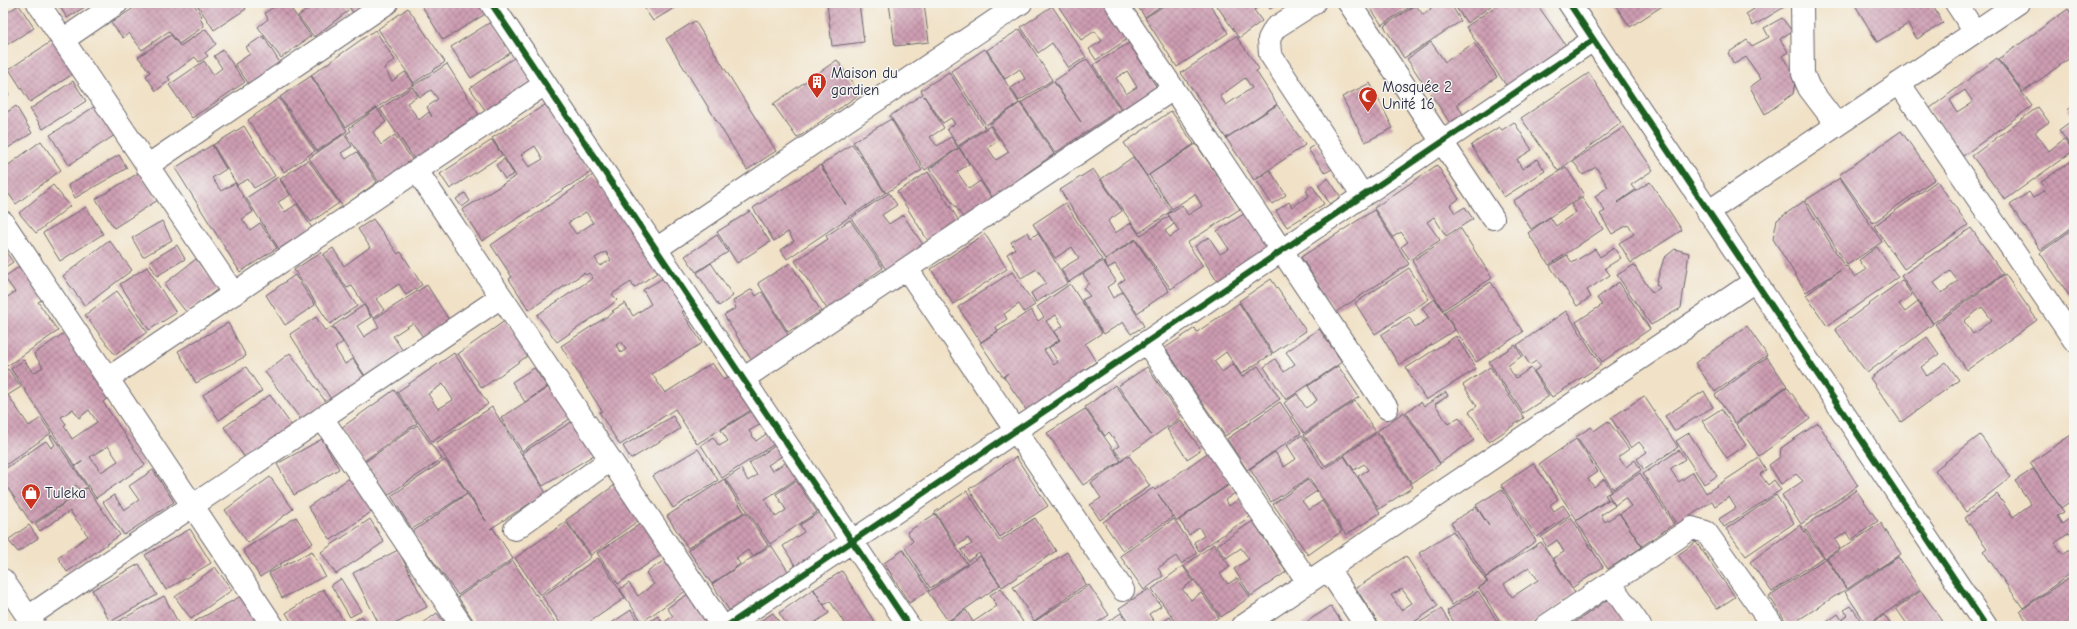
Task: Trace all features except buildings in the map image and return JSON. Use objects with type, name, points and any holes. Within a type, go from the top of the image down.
[{"type":"street","points":[[38,3],[234,294]]},
{"type":"street","points":[[63,40],[117,3]]},
{"type":"street","points":[[147,166],[387,3]]},
{"type":"street","points":[[491,3],[909,626]]},
{"type":"street","points":[[656,249],[1021,3]]},
{"type":"street","points":[[1116,3],[1388,408]]},
{"type":"street","points":[[1314,3],[1275,28],[1269,39],[1270,54],[1363,196]]},
{"type":"street","points":[[1348,3],[1493,218]]},
{"type":"street","points":[[1569,3],[1986,626]]},
{"type":"street","points":[[1802,3],[1803,74],[1809,88],[1837,125]]},
{"type":"street","points":[[1956,3],[1975,32]]},
{"type":"street","points":[[1708,212],[2018,3]]},
{"type":"street","points":[[727,626],[1594,40]]},
{"type":"street","points":[[1899,83],[2074,340]]},
{"type":"street","points":[[107,380],[545,84]]},
{"type":"street","points":[[743,379],[1173,89]]},
{"type":"street","points":[[417,171],[722,626]]},
{"type":"street","points":[[3,222],[107,380],[273,626]]},
{"type":"street","points":[[907,269],[1123,590]]},
{"type":"street","points":[[1243,626],[1755,280]]},
{"type":"street","points":[[3,580],[31,621],[192,506],[501,297]]},
{"type":"street","points":[[1147,342],[1308,582]]},
{"type":"street","points":[[322,418],[462,626]]},
{"type":"street","points":[[515,529],[610,460]]},
{"type":"street","points":[[1546,626],[1692,528],[1700,529],[1706,532],[1771,626]]},
{"type":"street","points":[[1328,569],[1366,626]]},
{"type":"street","points":[[1610,583],[1640,626]]},
{"type":"cycle path","points":[[491,3],[909,626]]},
{"type":"cycle path","points":[[1569,3],[1986,626]]},
{"type":"cycle path","points":[[727,626],[1593,40]]},
{"type":"place","name":"Maison du gardien","points":[[817,99]]},
{"type":"place","name":"Mosquée 2 Unité 16","points":[[1368,113]]},
{"type":"place","name":"Tuleka","points":[[31,510]]}]
